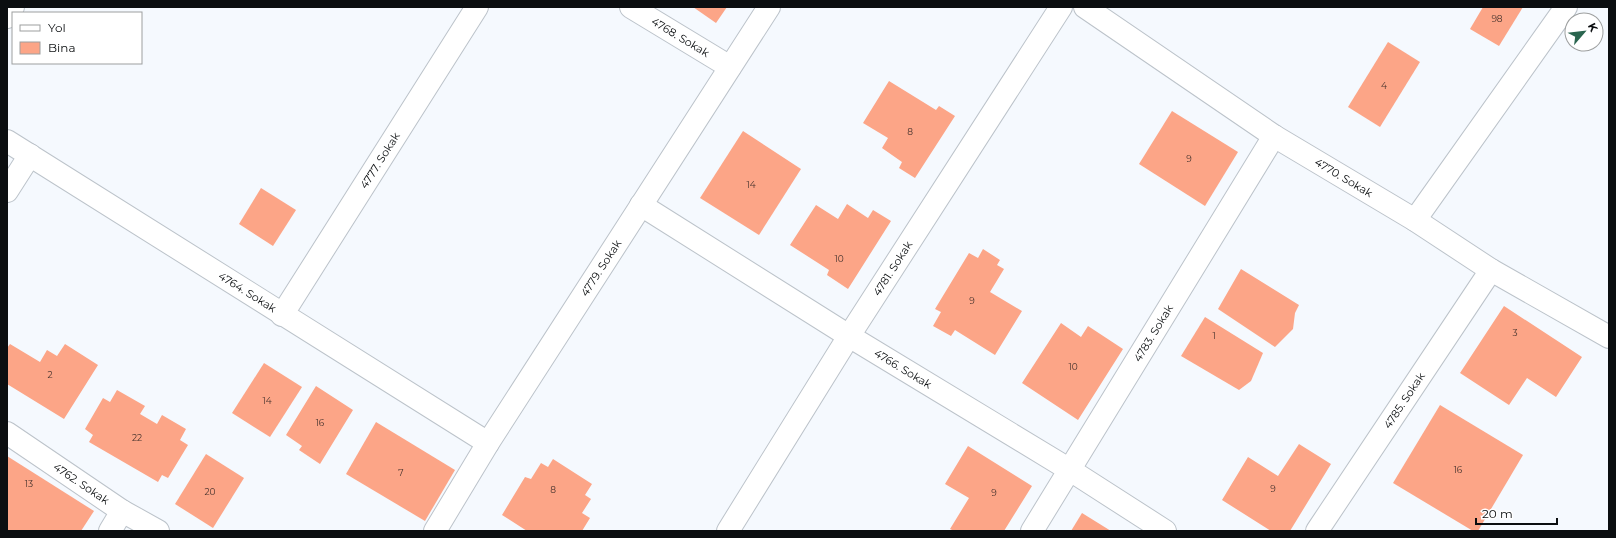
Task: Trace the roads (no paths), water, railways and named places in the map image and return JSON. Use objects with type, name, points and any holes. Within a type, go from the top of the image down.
[{"type":"street","points":[[7,17],[13,7]]},
{"type":"street","name":"4777. Sokak","points":[[282,315],[477,7]]},
{"type":"street","name":"4768. Sokak","points":[[631,7],[730,67]]},
{"type":"street","name":"4779. Sokak","points":[[435,531],[488,443],[769,7]]},
{"type":"street","name":"4781. Sokak","points":[[728,531],[849,336],[1061,7]]},
{"type":"street","name":"4770. Sokak","points":[[1085,7],[1274,136],[1416,220],[1491,270],[1609,337]]},
{"type":"street","points":[[1416,220],[1566,7]]},
{"type":"street","name":"4783. Sokak","points":[[1032,531],[1274,136]]},
{"type":"street","name":"4764. Sokak","points":[[7,142],[488,443]]},
{"type":"street","points":[[7,191],[30,155]]},
{"type":"street","name":"4766. Sokak","points":[[641,205],[849,336],[1070,470],[1165,531]]},
{"type":"street","name":"4785. Sokak","points":[[1317,531],[1491,270]]},
{"type":"street","name":"4762. Sokak","points":[[7,433],[122,511],[158,531]]},
{"type":"street","points":[[110,531],[122,511]]}]
